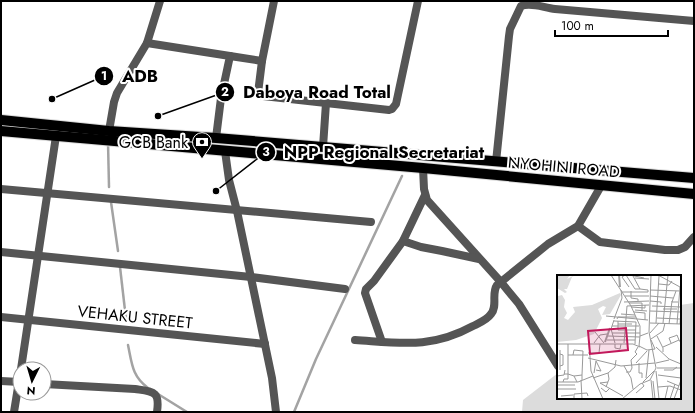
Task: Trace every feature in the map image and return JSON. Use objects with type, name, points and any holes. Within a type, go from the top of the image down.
[{"type":"main road","name":"NYOHINI ROAD","points":[[1,120],[109,131],[216,138],[694,178]]},
{"type":"main road","name":"NYOHINI ROAD","points":[[1,131],[225,150],[694,194]]},
{"type":"street","points":[[109,131],[117,93],[147,43],[160,1]]},
{"type":"street","points":[[274,1],[262,61],[258,89],[258,93],[260,95],[389,110],[394,107],[418,1]]},
{"type":"street","points":[[496,162],[510,29],[521,6],[534,5],[555,9],[694,21]]},
{"type":"street","points":[[147,43],[262,61]]},
{"type":"street","points":[[216,138],[221,98],[230,56]]},
{"type":"street","points":[[323,147],[326,103]]},
{"type":"street","points":[[22,361],[56,136]]},
{"type":"street","points":[[225,150],[227,174],[237,211],[275,393],[276,412]]},
{"type":"street","points":[[423,168],[425,195],[430,204],[500,281],[518,304],[557,364]]},
{"type":"street","points":[[356,340],[382,342],[437,341],[461,332],[487,318],[494,309],[495,287],[500,281],[548,244],[578,226],[601,186]]},
{"type":"street","points":[[1,189],[371,222]]},
{"type":"street","points":[[382,342],[364,293],[403,241],[425,195]]},
{"type":"street","points":[[578,226],[600,242],[644,248],[678,250],[685,247],[694,238]]},
{"type":"street","points":[[403,241],[421,247],[442,250],[479,259]]},
{"type":"street","points":[[1,252],[251,277],[345,289]]},
{"type":"street","name":"VEHAKU STREET","points":[[1,318],[265,344]]},
{"type":"street","points":[[1,381],[12,380]]},
{"type":"street","points":[[52,384],[145,390],[157,396],[157,412]]},
{"type":"street","points":[[14,412],[16,401]]},
{"type":"shaded area","points":[[694,303],[694,412],[522,412],[523,400],[557,374],[557,399],[681,399],[681,305]]},
{"type":"waterway","points":[[108,142],[109,187]]},
{"type":"waterway","points":[[294,412],[316,359],[402,176]]},
{"type":"waterway","points":[[111,202],[118,251]]},
{"type":"waterway","points":[[120,267],[126,319]]},
{"type":"waterway","points":[[128,345],[136,374],[148,388]]},
{"type":"waterway","points":[[158,394],[187,412]]},
{"type":"place","name":"ADB","points":[[52,99]]},
{"type":"place","name":"Daboya Road Total","points":[[158,116]]},
{"type":"place","name":"GCB Bank","points":[[202,159]]},
{"type":"place","name":"NPP Regional Secretariat","points":[[216,191]]}]
